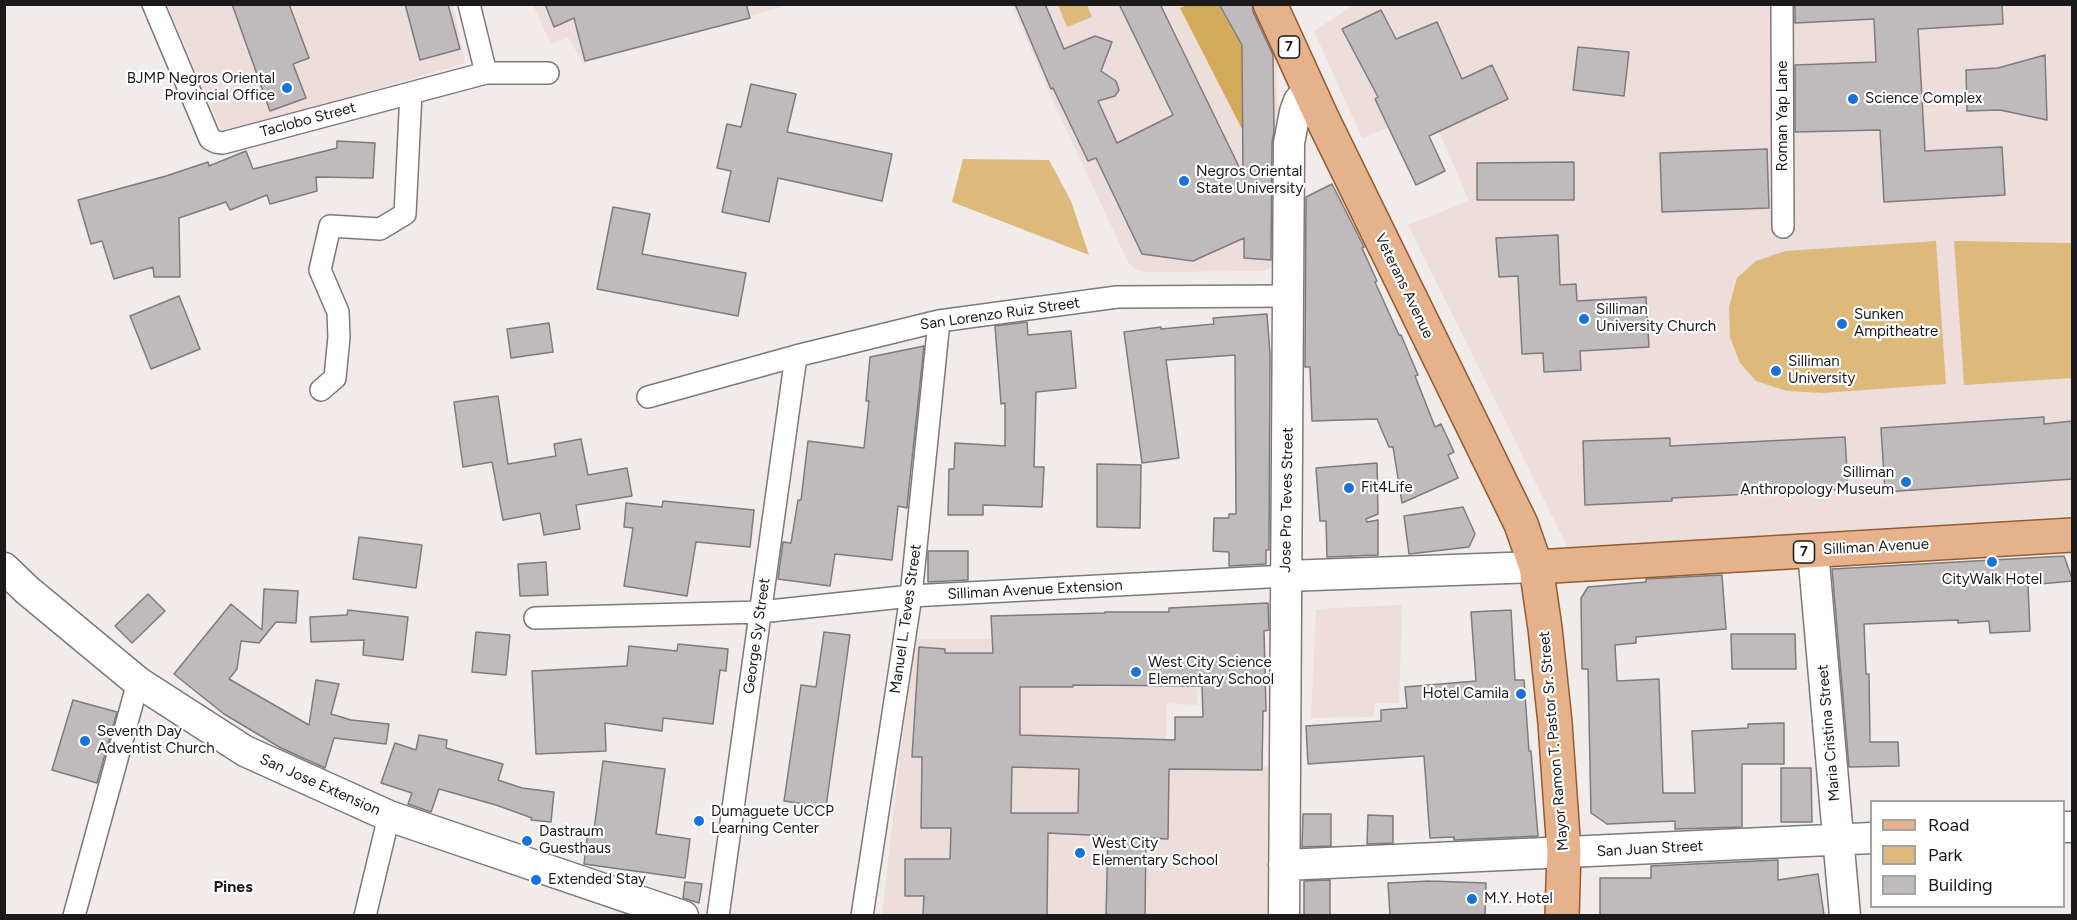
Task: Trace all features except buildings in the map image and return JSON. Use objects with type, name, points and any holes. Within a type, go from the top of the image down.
[{"type":"main road","name":"Veterans Avenue","points":[[1270,4],[1309,90],[1521,524],[1536,567]]},
{"type":"main road","name":"Silliman Avenue","points":[[1536,567],[2073,535]]},
{"type":"main road","name":"Mayor Ramon T. Pastor Sr. Street","points":[[1536,567],[1551,681],[1564,852],[1562,915]]},
{"type":"street","name":"Taclobo Street","points":[[153,4],[210,139],[216,142],[486,73],[548,73]]},
{"type":"street","points":[[470,4],[486,73]]},
{"type":"street","name":"Roman Yap Lane","points":[[1782,4],[1783,227]]},
{"type":"street","name":"Jose Pro Teves Street","points":[[1284,915],[1289,143],[1299,101],[1309,90]]},
{"type":"street","points":[[321,390],[335,378],[339,337],[338,312],[320,270],[330,226],[380,229],[405,214],[411,93]]},
{"type":"street","name":"San Lorenzo Ruiz Street","points":[[648,397],[796,356],[939,321],[1117,297],[1289,296]]},
{"type":"street","name":"Manuel L. Teves Street","points":[[862,915],[911,596],[939,321]]},
{"type":"street","name":"George Sy Street","points":[[718,915],[796,356]]},
{"type":"street","name":"Maria Cristina Street","points":[[1813,551],[1845,915]]},
{"type":"street","name":"Silliman Avenue Extension","points":[[535,618],[760,612],[911,596],[1286,576],[1536,567]]},
{"type":"street","name":"San Jose Extension","points":[[4,568],[27,590],[138,682],[245,751],[389,816],[683,915]]},
{"type":"street","points":[[74,915],[138,682]]},
{"type":"street","points":[[365,915],[389,816]]},
{"type":"street","name":"San Juan Street","points":[[1284,865],[1870,838]]},
{"type":"shaded area","name":"Silliman University","points":[[1355,4],[2072,5],[2072,516],[1568,548],[1408,225],[1469,201],[1430,111],[1362,138],[1314,31]]},
{"type":"shaded area","points":[[167,5],[453,5],[465,63],[223,134]]},
{"type":"shaded area","points":[[533,5],[789,5],[583,63],[568,37],[551,44]]},
{"type":"shaded area","name":"Negros Oriental State University","points":[[1012,5],[1257,5],[1277,44],[1279,265],[1264,271],[1144,272],[1134,268],[1128,262],[1052,99]]},
{"type":"shaded area","points":[[1188,5],[1219,5],[1242,45],[1243,131],[1180,8]]},
{"type":"shaded area","points":[[1402,605],[1399,703],[1375,703],[1374,717],[1311,718],[1316,609]]},
{"type":"shaded area","name":"West City Elementary School","points":[[916,639],[1198,642],[1197,705],[1167,703],[1166,765],[1270,766],[1270,915],[882,916]]},
{"type":"green space","points":[[1058,5],[1087,5],[1092,17],[1067,27]]},
{"type":"green space","points":[[963,159],[1049,160],[1071,201],[1089,255],[952,202]]},
{"type":"green space","points":[[1936,241],[1946,384],[1823,393],[1787,391],[1756,381],[1740,363],[1730,337],[1729,307],[1737,278],[1756,261],[1785,251]]},
{"type":"green space","points":[[1954,241],[2072,243],[2072,378],[1964,385]]},
{"type":"place","name":"BJMP Negros Oriental Provincial Office","points":[[287,88]]},
{"type":"place","name":"Science Complex","points":[[1853,99]]},
{"type":"place","name":"Negros Oriental State University","points":[[1184,181]]},
{"type":"place","name":"Silliman University Church","points":[[1584,319]]},
{"type":"place","name":"Sunken Ampitheatre","points":[[1842,324]]},
{"type":"place","name":"Silliman University","points":[[1776,371]]},
{"type":"place","name":"Silliman Anthropology Museum","points":[[1906,482]]},
{"type":"place","name":"Fit4Life","points":[[1349,488]]},
{"type":"place","name":"CityWalk Hotel","points":[[1992,562]]},
{"type":"place","name":"West City Science Elementary School","points":[[1136,672]]},
{"type":"place","name":"Hotel Camila","points":[[1521,694]]},
{"type":"place","name":"Seventh Day Adventist Church","points":[[85,741]]},
{"type":"place","name":"Dumaguete UCCP Learning Center","points":[[699,821]]},
{"type":"place","name":"Dastraum Guesthaus","points":[[527,841]]},
{"type":"place","name":"West City Elementary School","points":[[1080,853]]},
{"type":"place","name":"Extended Stay","points":[[536,880]]},
{"type":"place","name":"M.Y. Hotel","points":[[1472,899]]},
{"type":"district","name":"Pines","points":[[233,887]]}]
